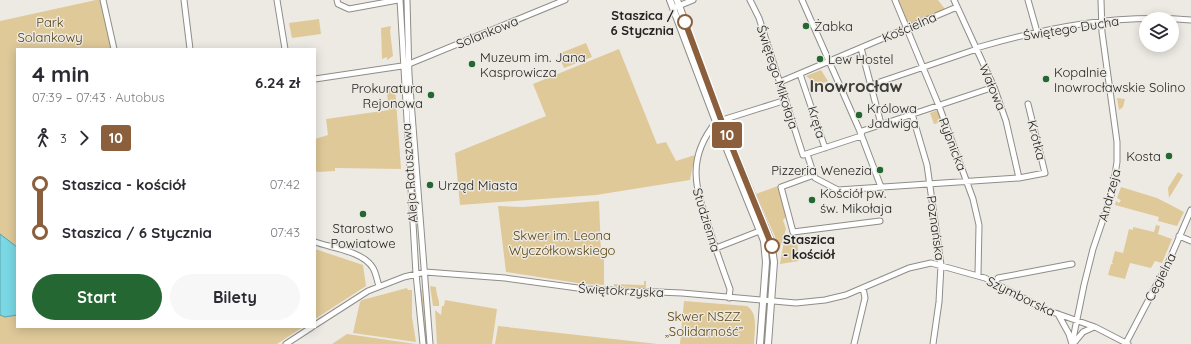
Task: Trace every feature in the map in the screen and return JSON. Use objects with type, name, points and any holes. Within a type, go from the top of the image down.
[{"type":"main road","points":[[670,0],[676,5],[764,241],[766,262],[760,344]]},
{"type":"main road","points":[[719,121],[771,241],[774,262],[768,344]]},
{"type":"street","points":[[103,0],[114,48]]},
{"type":"street","points":[[184,0],[190,48]]},
{"type":"street","points":[[277,0],[285,48]]},
{"type":"street","points":[[338,0],[338,4],[349,9],[399,0]]},
{"type":"street","name":"Aleja Ratuszowa","points":[[399,0],[416,274],[423,344]]},
{"type":"street","name":"Aleja Ratuszowa","points":[[407,0],[409,64],[418,206],[425,272],[430,344]]},
{"type":"street","name":"Solankowa","points":[[409,64],[565,0]]},
{"type":"street","points":[[676,5],[693,0]]},
{"type":"street","name":"Świętego Mikołaja","points":[[750,0],[759,18],[786,100],[814,175]]},
{"type":"street","points":[[802,0],[861,136],[881,187]]},
{"type":"street","name":"Rybnicka","points":[[895,0],[924,67],[968,182],[979,225],[978,275]]},
{"type":"street","name":"Wałowa","points":[[954,0],[994,87],[1006,121],[1019,178]]},
{"type":"street","points":[[1028,0],[1037,32]]},
{"type":"street","name":"Andrzeja","points":[[1077,321],[1093,249],[1115,183],[1117,162],[1117,142],[1101,20],[1101,0]]},
{"type":"street","name":"Kościelna","points":[[780,82],[957,7]]},
{"type":"street","name":"Świętego Ducha","points":[[871,85],[976,48],[1037,32],[1101,20],[1162,18],[1191,20]]},
{"type":"street","points":[[861,48],[881,124]]},
{"type":"street","points":[[316,79],[402,66]]},
{"type":"street","name":"Kręta","points":[[800,74],[825,148]]},
{"type":"street","points":[[861,136],[862,131],[994,87]]},
{"type":"street","points":[[719,121],[786,100]]},
{"type":"street","name":"Krótka","points":[[1019,178],[1045,173],[1028,104]]},
{"type":"street","name":"Poznańska","points":[[912,114],[927,165],[941,265],[940,302],[933,344]]},
{"type":"street","name":"Studzienna","points":[[719,121],[698,154],[695,176],[698,197],[730,289],[729,298]]},
{"type":"street","points":[[805,154],[861,136]]},
{"type":"street","points":[[880,221],[793,232],[781,187],[814,175],[815,178],[838,190],[1019,178]]},
{"type":"street","points":[[412,207],[418,206]]},
{"type":"street","name":"Cegielna","points":[[1127,343],[1169,261],[1191,210]]},
{"type":"street","points":[[716,248],[757,232]]},
{"type":"street","points":[[1179,236],[1191,241]]},
{"type":"street","points":[[316,242],[348,252],[365,260],[373,268],[379,286]]},
{"type":"street","name":"Świętokrzyska","points":[[316,324],[368,291],[379,286],[425,272],[505,278],[585,289],[687,293],[771,302],[796,303],[825,300],[863,288],[914,266],[928,263],[941,265]]},
{"type":"street","points":[[995,282],[998,278],[1072,264]]},
{"type":"street","name":"Szymborska","points":[[941,265],[978,275],[995,282],[1030,302],[1095,327],[1127,343]]},
{"type":"street","points":[[854,344],[865,298],[863,288]]},
{"type":"street","points":[[1058,314],[1069,334],[1072,344]]},
{"type":"street","points":[[1072,344],[1077,321]]},
{"type":"street","points":[[1072,344],[1083,332],[1095,327]]},
{"type":"street","points":[[286,344],[310,328]]},
{"type":"green space","name":"Park Solankowy","points":[[100,0],[111,48],[16,48],[16,328],[301,328],[277,344],[0,344],[0,21]]},
{"type":"green space","points":[[897,0],[938,0],[945,9],[911,24],[906,20]]},
{"type":"green space","points":[[319,19],[321,34],[292,38],[289,23]]},
{"type":"green space","points":[[391,26],[390,31],[393,56],[387,60],[387,57],[382,59],[381,28]]},
{"type":"green space","points":[[586,43],[592,57],[564,68],[558,54]]},
{"type":"green space","points":[[619,49],[657,144],[666,142],[676,161],[695,155],[690,180],[596,195],[460,205],[455,153],[546,116],[533,84]]},
{"type":"green space","points":[[821,70],[828,81],[814,87],[814,90],[808,88],[812,87],[809,78],[806,76]]},
{"type":"green space","points":[[386,86],[395,86],[401,169],[335,168],[335,171],[317,172],[316,139],[328,135],[326,119],[389,110]]},
{"type":"green space","points":[[1117,98],[1125,99],[1123,107],[1119,110]]},
{"type":"green space","points":[[938,110],[942,122],[934,124],[930,113]]},
{"type":"green space","points":[[1178,172],[1183,175],[1169,198],[1168,188]]},
{"type":"green space","points":[[778,186],[786,217],[783,220],[786,229],[780,248],[756,194]]},
{"type":"green space","points":[[1121,187],[1157,198],[1184,212],[1177,226],[1158,221],[1159,217],[1115,205],[1116,201],[1119,203],[1121,200],[1117,198]]},
{"type":"green space","name":"Skwer im. Leona Wyczółkowskiego","points":[[599,201],[601,252],[604,252],[604,285],[584,284],[506,272],[498,206],[523,207]]},
{"type":"green space","points":[[1156,225],[1160,226],[1158,234],[1172,239],[1162,263],[1155,261],[1151,268],[1130,263],[1125,279],[1108,275],[1111,264],[1113,264],[1112,262],[1115,251],[1123,253],[1129,229],[1133,230],[1133,227],[1154,232]]},
{"type":"green space","points":[[797,239],[799,261],[780,264],[784,241]]},
{"type":"green space","points":[[316,249],[363,265],[366,286],[316,318]]},
{"type":"green space","points":[[644,281],[646,281],[646,288],[614,286],[614,284],[644,285]]},
{"type":"green space","points":[[430,286],[436,287],[439,306],[433,306]]},
{"type":"green space","points":[[407,288],[408,290],[412,290],[412,317],[416,342],[353,333],[360,302],[362,300]]},
{"type":"green space","points":[[420,290],[422,290],[427,344],[426,344]]},
{"type":"green space","points":[[445,300],[497,309],[492,344],[437,344],[435,310],[441,315],[442,306],[444,306]]},
{"type":"green space","name":"Skwer NSZZ „Solidarność”","points":[[684,301],[747,306],[751,309],[754,318],[754,344],[680,344]]},
{"type":"green space","points":[[498,326],[658,344],[495,344]]},
{"type":"green space","points":[[347,334],[416,344],[332,344]]},
{"type":"water","points":[[0,234],[16,246],[16,315],[5,317],[0,315]]},
{"type":"bus line","name":"10","points":[[685,22],[723,125],[772,246]]},
{"type":"place","name":"Staszica / 6 Stycznia","points":[[685,22]]},
{"type":"place","name":"Żabka","points":[[806,26]]},
{"type":"place","name":"Lew Hostel","points":[[820,59]]},
{"type":"place","name":"Muzeum im. Jana Kasprowicza","points":[[472,64]]},
{"type":"place","name":"Kopalnie Inowrocławskie Solino","points":[[1046,79]]},
{"type":"place","name":"Prokuratura Rejonowa","points":[[431,95]]},
{"type":"place","name":"Królowa Jadwiga","points":[[859,115]]},
{"type":"place","name":"Kosta","points":[[1169,156]]},
{"type":"place","name":"Pizzeria Wenezia","points":[[880,170]]},
{"type":"place","name":"Urząd Miasta","points":[[430,185]]},
{"type":"place","name":"Kościół pw. św. Mikołaja","points":[[812,200]]},
{"type":"place","name":"Starostwo Powiatowe","points":[[363,214]]},
{"type":"place","name":"Staszica - kościół","points":[[772,246]]},
{"type":"district","name":"Inowrocław","points":[[856,86]]}]
